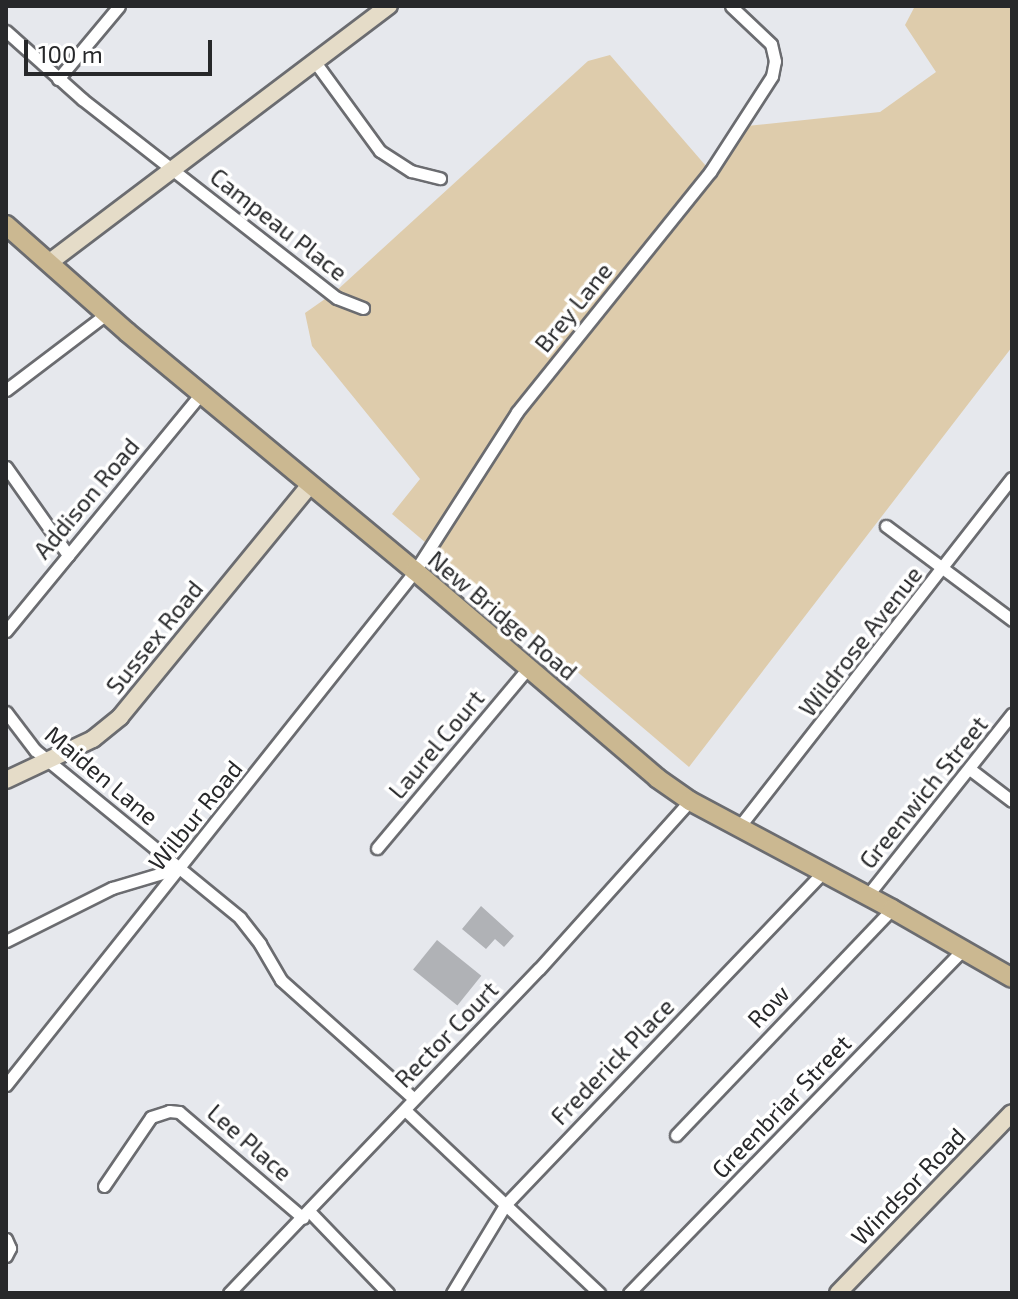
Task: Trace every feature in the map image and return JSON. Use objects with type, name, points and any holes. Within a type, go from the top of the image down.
[{"type":"main road","name":"New Bridge Road","points":[[6,225],[106,314],[309,486],[415,571],[657,778],[690,801],[892,909],[1012,978]]},
{"type":"street","points":[[58,79],[119,6]]},
{"type":"street","points":[[50,262],[389,6]]},
{"type":"street","name":"Brey Lane","points":[[415,571],[517,412],[710,172],[772,76],[775,61],[771,44],[731,6]]},
{"type":"street","name":"Campeau Place","points":[[6,31],[58,79],[337,298],[363,308]]},
{"type":"street","points":[[315,62],[380,151],[411,171],[440,178]]},
{"type":"street","points":[[6,390],[106,314]]},
{"type":"street","name":"Addison Road","points":[[6,631],[201,394]]},
{"type":"street","points":[[6,467],[68,555]]},
{"type":"street","name":"Wildrose Avenue","points":[[739,827],[944,570],[1012,478]]},
{"type":"street","name":"Sussex Road","points":[[6,780],[93,739],[120,717],[309,486]]},
{"type":"street","points":[[886,526],[1012,620]]},
{"type":"street","name":"Wilbur Road","points":[[6,1085],[415,571]]},
{"type":"street","name":"Laurel Court","points":[[377,848],[529,667]]},
{"type":"street","name":"Maiden Lane","points":[[6,712],[26,740],[48,760],[251,930],[281,980],[414,1099]]},
{"type":"street","name":"Greenwich Street","points":[[867,896],[971,770],[1012,714]]},
{"type":"street","points":[[971,770],[1012,801]]},
{"type":"street","name":"Rector Court","points":[[229,1293],[539,969],[690,801]]},
{"type":"street","points":[[6,941],[112,888],[179,868]]},
{"type":"street","name":"Frederick Place","points":[[452,1293],[505,1205],[822,873]]},
{"type":"street","name":"Row","points":[[676,1135],[892,909]]},
{"type":"street","name":"Greenbriar Street","points":[[629,1293],[964,949]]},
{"type":"street","points":[[405,1110],[599,1293]]},
{"type":"street","name":"Lee Place","points":[[104,1186],[151,1117],[169,1111],[179,1112],[306,1214],[388,1293]]},
{"type":"street","name":"Windsor Road","points":[[838,1293],[1012,1113]]},
{"type":"shaded area","points":[[915,6],[1012,6],[1012,347],[689,767],[392,514],[420,479],[312,346],[305,313],[335,292],[588,61],[610,55],[706,166],[737,127],[880,112],[936,72],[905,25]]},
{"type":"building","points":[[481,906],[514,936],[504,947],[495,939],[486,949],[462,929]]},
{"type":"building","points":[[437,940],[481,976],[457,1005],[413,970]]}]
